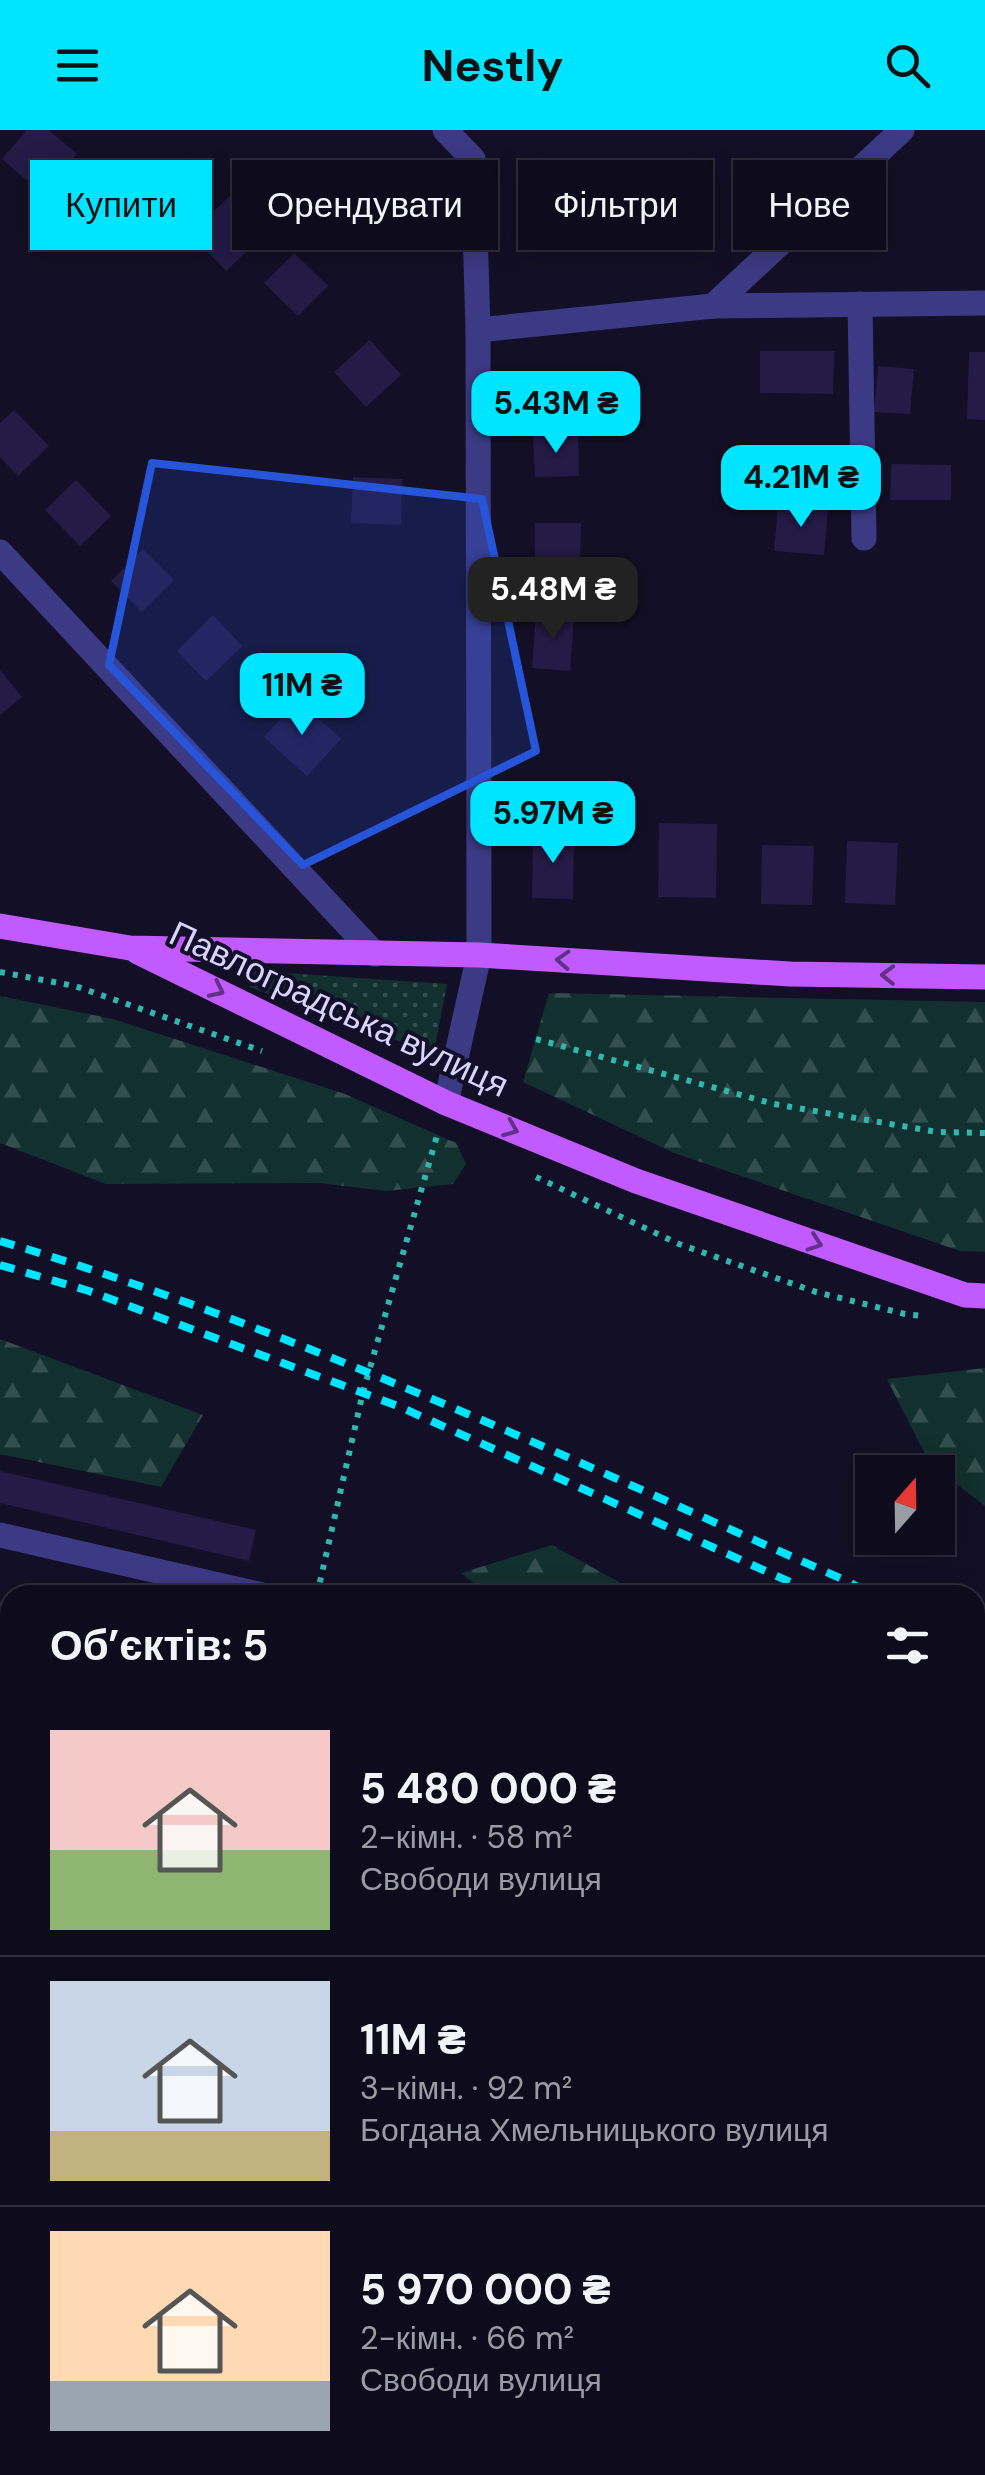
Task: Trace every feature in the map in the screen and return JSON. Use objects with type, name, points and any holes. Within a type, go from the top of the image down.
[{"type":"main road","points":[[0,926],[130,948]]},
{"type":"main road","name":"Павлоградська вулиця","points":[[130,948],[479,955],[790,974],[985,977]]},
{"type":"main road","name":"Павлоградська вулиця","points":[[130,948],[446,1102],[636,1181],[965,1296],[985,1296]]},
{"type":"street","points":[[446,130],[473,159],[478,330],[479,955],[446,1102]]},
{"type":"street","points":[[714,306],[902,130]]},
{"type":"street","points":[[478,330],[714,306],[985,303]]},
{"type":"street","points":[[860,304],[864,538]]},
{"type":"street","points":[[0,552],[376,954]]},
{"type":"street","points":[[0,1535],[218,1585]]},
{"type":"path","points":[[536,1039],[774,1104],[937,1132],[985,1132]]},
{"type":"path","points":[[319,1585],[363,1392],[446,1102]]},
{"type":"highlighted area","points":[[152,463],[482,499],[536,751],[303,865],[109,665]]},
{"type":"green space","points":[[255,971],[447,984],[435,1047],[404,1043],[249,987]]},
{"type":"green space","points":[[549,993],[985,1002],[985,1252],[960,1251],[674,1153],[523,1082]]},
{"type":"green space","points":[[0,996],[113,1019],[345,1094],[456,1143],[466,1164],[453,1184],[386,1191],[319,1183],[106,1184],[0,1143]]},
{"type":"green space","points":[[0,1339],[203,1415],[161,1487],[0,1454]]},
{"type":"green space","points":[[985,1368],[985,1506],[955,1483],[955,1455],[925,1455],[887,1379]]},
{"type":"green space","points":[[552,1545],[624,1585],[476,1585],[461,1573]]},
{"type":"building","points":[[27,130],[49,130],[77,154],[72,160],[30,160],[30,183],[2,159]]},
{"type":"building","points":[[232,194],[232,250],[248,250],[226,271],[206,250],[212,250],[212,212]]},
{"type":"building","points":[[294,253],[328,286],[298,316],[264,283]]},
{"type":"building","points":[[370,340],[401,375],[366,407],[334,372]]},
{"type":"building","points":[[760,351],[834,351],[833,394],[760,393]]},
{"type":"building","points":[[969,352],[985,352],[985,420],[967,419]]},
{"type":"building","points":[[878,366],[914,369],[910,414],[874,412]]},
{"type":"building","points":[[14,410],[49,446],[18,476],[0,457],[0,423]]},
{"type":"building","points":[[533,436],[578,436],[579,476],[535,477]]},
{"type":"building","points":[[891,464],[951,465],[951,500],[890,500]]},
{"type":"building","points":[[353,477],[402,479],[401,525],[351,523]]},
{"type":"building","points":[[76,480],[111,516],[80,546],[45,510]]},
{"type":"building","points":[[778,505],[828,508],[824,555],[774,551]]},
{"type":"building","points":[[535,523],[581,523],[580,562],[535,561]]},
{"type":"building","points":[[143,549],[174,580],[142,612],[111,581]]},
{"type":"building","points":[[536,612],[574,615],[570,671],[532,668]]},
{"type":"building","points":[[213,615],[242,646],[206,681],[177,651]]},
{"type":"building","points":[[0,670],[22,697],[0,715]]},
{"type":"building","points":[[298,699],[341,739],[307,776],[264,737]]},
{"type":"building","points":[[659,823],[717,824],[716,898],[658,897]]},
{"type":"building","points":[[533,833],[574,834],[573,899],[532,898]]},
{"type":"building","points":[[847,841],[898,843],[895,905],[845,903]]},
{"type":"building","points":[[762,845],[814,846],[812,905],[761,904]]},
{"type":"building","points":[[0,1471],[256,1530],[249,1561],[0,1503]]},
{"type":"railway","points":[[0,1241],[109,1276],[324,1355],[535,1443],[854,1585]]},
{"type":"railway","points":[[0,1265],[89,1291],[398,1406],[797,1585]]}]
